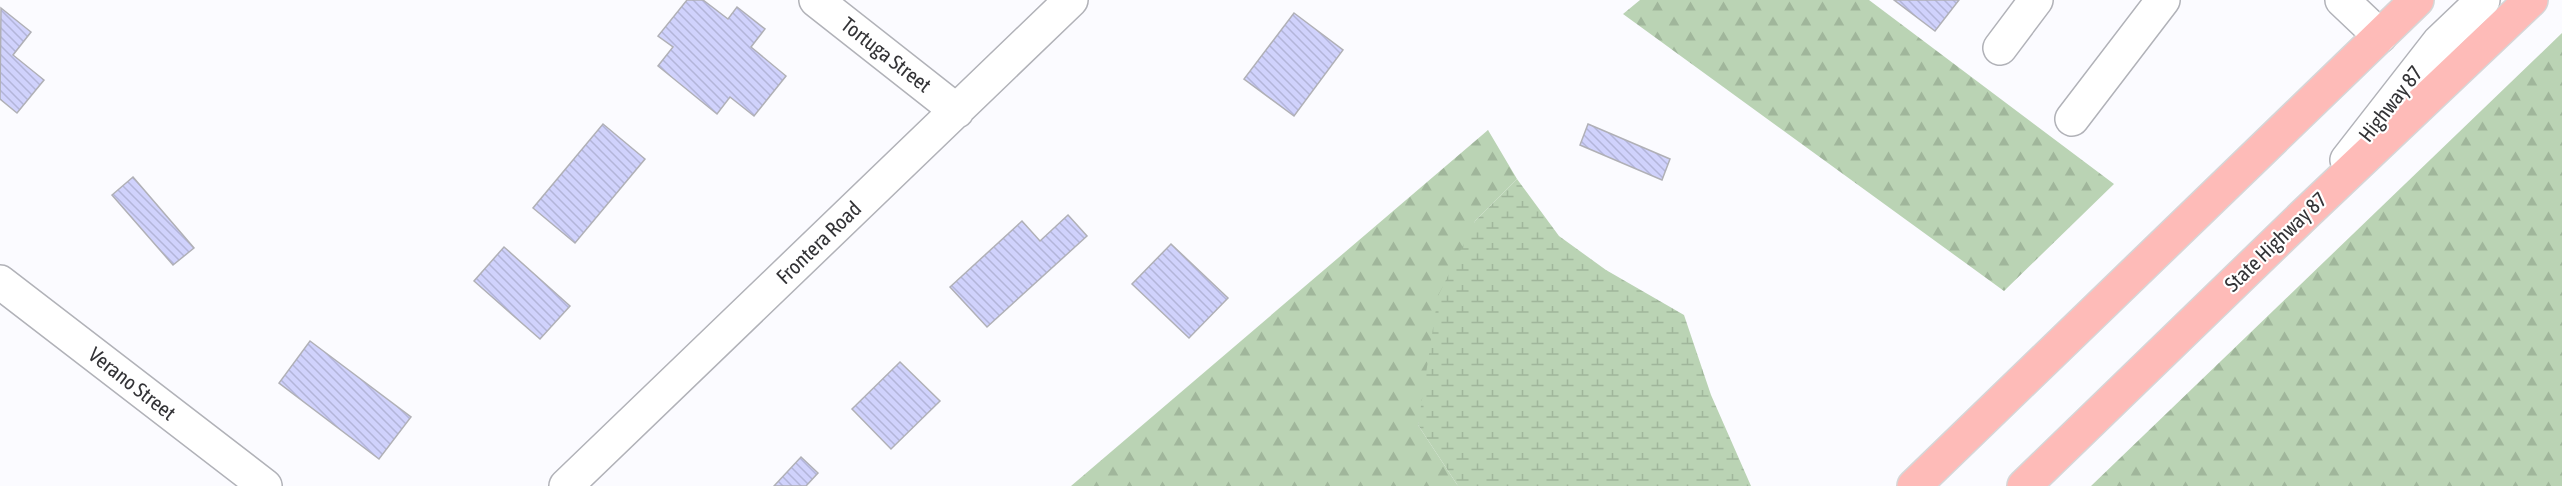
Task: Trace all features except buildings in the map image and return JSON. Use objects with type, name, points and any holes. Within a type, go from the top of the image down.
[{"type":"highway","points":[[1914,486],[2417,0]]},
{"type":"highway","name":"State Highway 87","points":[[2024,486],[2305,214],[2531,0]]},
{"type":"street","name":"Tortuga Street","points":[[816,0],[957,111]]},
{"type":"street","name":"Frontera Road","points":[[566,486],[1071,0]]},
{"type":"street","points":[[2000,48],[2036,0]]},
{"type":"street","points":[[2072,119],[2163,0]]},
{"type":"street","points":[[2342,0],[2380,36]]},
{"type":"street","name":"Highway 87","points":[[2305,214],[2439,42],[2483,0]]},
{"type":"street","name":"Verano Street","points":[[0,282],[265,486]]},
{"type":"green space","points":[[1640,0],[1869,0],[2114,184],[2004,291],[1623,14]]},
{"type":"green space","points":[[2562,33],[2562,486],[2091,486]]},
{"type":"green space","points":[[1488,130],[1517,179],[1475,221],[1418,425],[1458,486],[1071,486]]},
{"type":"green space","points":[[1517,179],[1559,236],[1606,270],[1684,315],[1711,395],[1751,486],[1458,486],[1418,425],[1438,296],[1475,221]]}]
